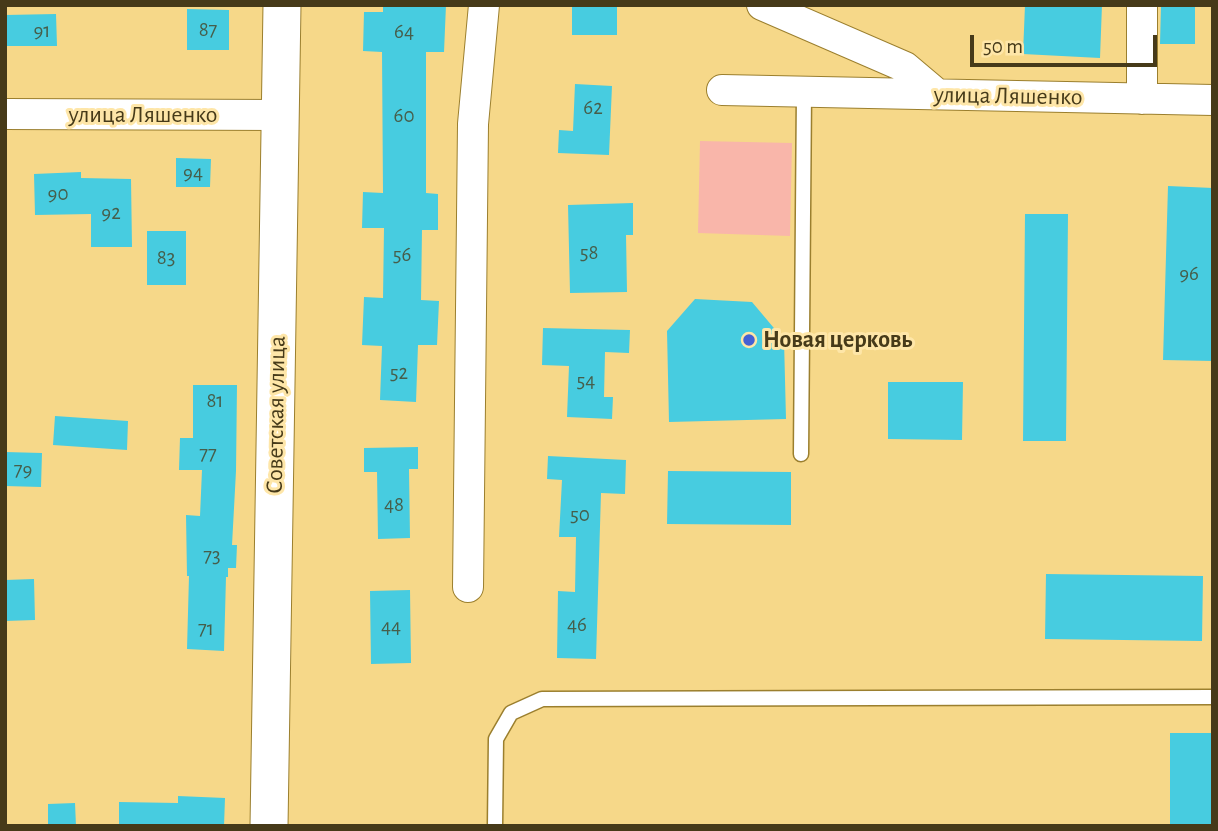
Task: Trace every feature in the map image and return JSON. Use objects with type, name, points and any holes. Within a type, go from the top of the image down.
[{"type":"street","name":"Советская улица","points":[[270,826],[282,5]]},
{"type":"street","points":[[468,587],[473,124],[484,5]]},
{"type":"street","points":[[762,5],[905,67],[937,94]]},
{"type":"street","points":[[1142,5],[1142,99]]},
{"type":"street","name":"улица Ляшенко","points":[[722,90],[1213,100]]},
{"type":"street","name":"улица Ляшенко","points":[[5,114],[280,115]]},
{"type":"lane","points":[[801,454],[804,92]]},
{"type":"lane","points":[[495,826],[496,739],[511,713],[542,699],[1213,697]]},
{"type":"shaded area","points":[[700,141],[792,143],[790,236],[698,233]]},
{"type":"building","points":[[383,5],[446,5],[444,52],[426,52],[426,193],[438,194],[438,230],[422,230],[421,300],[439,301],[437,345],[418,345],[416,402],[380,400],[382,346],[362,345],[364,297],[383,298],[384,228],[362,228],[363,192],[383,193],[382,52],[363,51],[364,12],[383,12]]},
{"type":"building","points":[[572,5],[617,5],[617,35],[572,35]]},
{"type":"building","points":[[1025,5],[1102,5],[1100,58],[1023,54]]},
{"type":"building","points":[[1161,5],[1195,5],[1195,44],[1160,44]]},
{"type":"building","points":[[187,9],[229,10],[229,50],[187,50]]},
{"type":"building","points":[[56,14],[57,46],[5,46],[5,15]]},
{"type":"building","points":[[575,84],[612,86],[609,155],[558,153],[559,130],[573,131]]},
{"type":"building","points":[[176,158],[211,159],[210,187],[176,187]]},
{"type":"building","points":[[81,172],[81,178],[131,179],[132,247],[91,247],[91,214],[35,215],[34,174]]},
{"type":"building","points":[[1168,186],[1213,188],[1213,361],[1163,360]]},
{"type":"building","points":[[633,203],[633,235],[626,235],[627,292],[570,293],[568,205]]},
{"type":"building","points":[[1025,214],[1068,214],[1066,441],[1023,441]]},
{"type":"building","points":[[147,231],[186,231],[186,285],[147,285]]},
{"type":"building","points":[[695,299],[752,302],[784,340],[786,419],[669,422],[667,331]]},
{"type":"building","points":[[543,328],[630,330],[629,353],[605,352],[604,397],[613,397],[612,419],[567,417],[569,366],[542,365]]},
{"type":"building","points":[[888,382],[963,382],[962,440],[888,439]]},
{"type":"building","points":[[193,385],[237,385],[232,545],[237,545],[236,568],[228,568],[226,577],[224,651],[187,649],[189,576],[186,515],[200,516],[202,470],[179,470],[180,438],[193,438]]},
{"type":"building","points":[[55,416],[128,421],[127,450],[53,445]]},
{"type":"building","points":[[418,447],[418,469],[409,469],[410,538],[378,539],[377,472],[364,472],[364,448]]},
{"type":"building","points":[[5,452],[42,453],[41,487],[5,486]]},
{"type":"building","points":[[548,456],[626,460],[625,494],[601,493],[596,659],[557,658],[558,591],[575,592],[576,537],[559,537],[562,480],[547,479]]},
{"type":"building","points":[[668,471],[791,472],[791,525],[667,524]]},
{"type":"building","points":[[1046,574],[1203,576],[1202,641],[1045,639]]},
{"type":"building","points":[[34,579],[35,620],[5,621],[5,580]]},
{"type":"building","points":[[410,590],[411,663],[371,664],[370,591]]},
{"type":"building","points":[[1170,733],[1213,733],[1213,826],[1170,826]]},
{"type":"building","points":[[178,796],[225,798],[224,826],[119,826],[119,802],[178,803]]},
{"type":"building","points":[[75,803],[76,826],[48,826],[48,804]]},
{"type":"place","name":"Новая церковь","points":[[749,340]]}]
